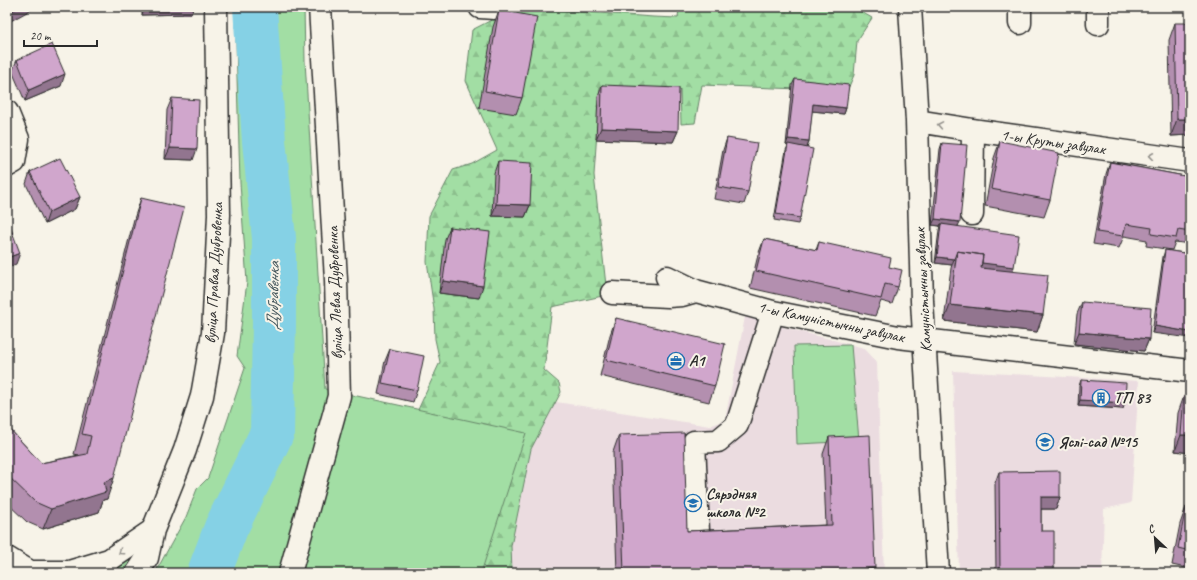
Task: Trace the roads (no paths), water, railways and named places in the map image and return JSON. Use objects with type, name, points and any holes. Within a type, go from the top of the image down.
[{"type":"street","name":"вуліца Правая Дубровенка","points":[[137,573],[146,558],[153,530],[185,450],[200,403],[213,333],[219,215],[216,7]]},
{"type":"street","name":"вуліца Левая Дубровенка","points":[[290,573],[339,396],[336,280],[320,7]]},
{"type":"street","name":"Камуністычны завулак","points":[[910,7],[917,120],[922,301],[938,573]]},
{"type":"street","points":[[7,112],[18,139],[14,162],[7,166]]},
{"type":"street","name":"1-ы Круты завулак","points":[[917,120],[973,130],[1190,161]]},
{"type":"street","points":[[972,214],[973,130]]},
{"type":"street","name":"1-ы Камуністычны завулак","points":[[667,277],[696,291],[773,312],[898,337],[1190,372]]},
{"type":"street","points":[[612,292],[668,296],[682,295],[696,291]]},
{"type":"street","points":[[671,442],[718,441],[737,425],[773,312]]},
{"type":"street","points":[[694,442],[698,531]]},
{"type":"street","points":[[7,558],[28,573],[70,572],[109,560],[153,530]]},
{"type":"waterway","name":"Дубравенка","points":[[209,573],[226,528],[272,433],[274,238],[264,141],[255,7]]},
{"type":"place","name":"A1","points":[[676,361]]},
{"type":"place","name":"ТП 83","points":[[1101,398]]},
{"type":"place","name":"Яслі-сад №15","points":[[1045,442]]},
{"type":"place","name":"Сярэдняя школа №2","points":[[693,503]]}]
